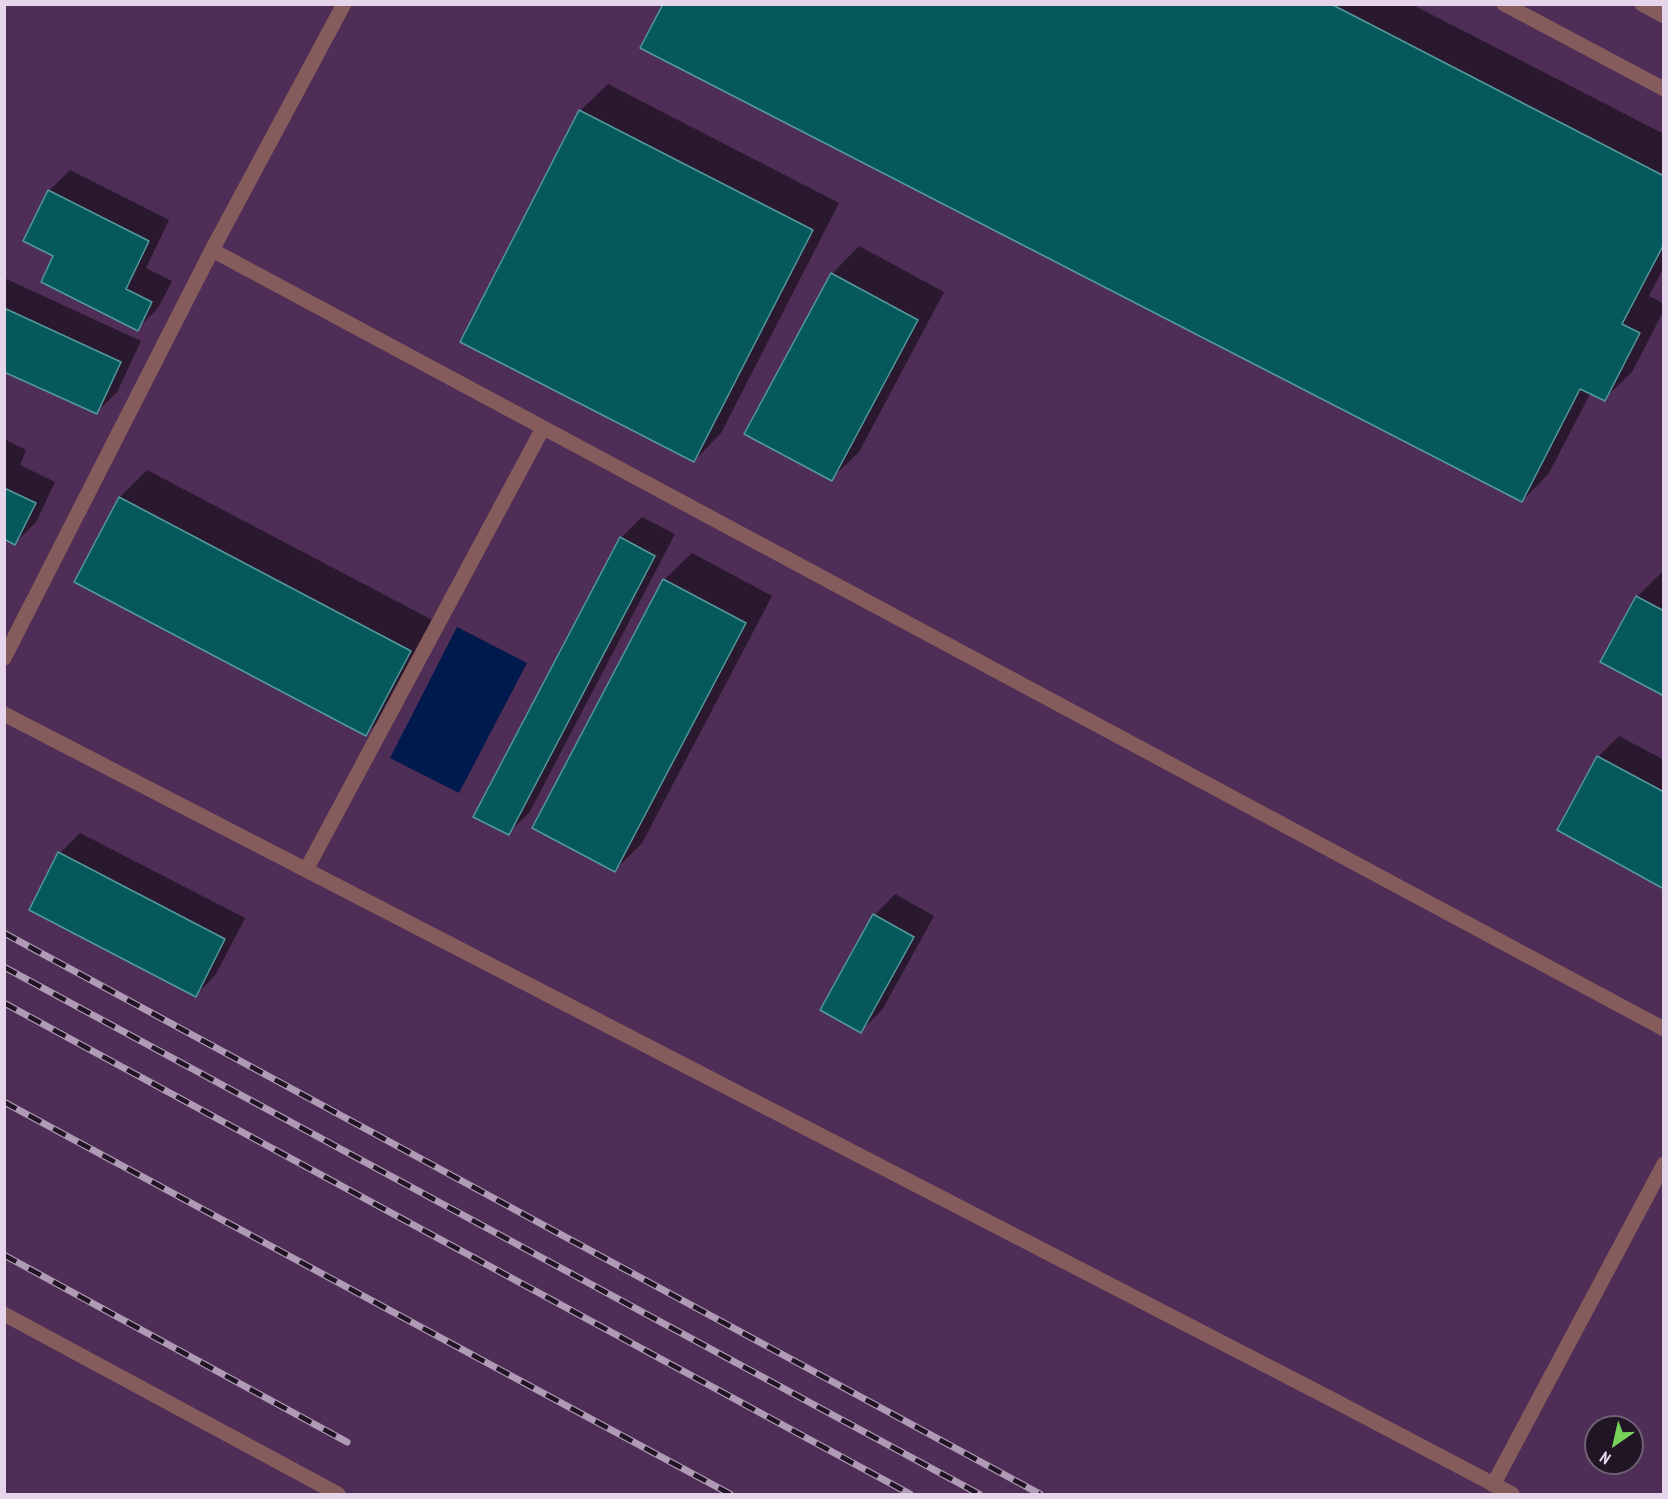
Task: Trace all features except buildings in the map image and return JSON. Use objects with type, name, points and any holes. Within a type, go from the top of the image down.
[{"type":"lane","points":[[4,658],[212,250],[344,4]]},
{"type":"lane","points":[[1504,4],[1664,90]]},
{"type":"lane","points":[[1642,4],[1664,16]]},
{"type":"lane","points":[[212,250],[1664,1029]]},
{"type":"lane","points":[[306,870],[543,428]]},
{"type":"lane","points":[[4,714],[1512,1494]]},
{"type":"lane","points":[[1493,1485],[1664,1164]]},
{"type":"lane","points":[[4,1314],[338,1494]]},
{"type":"shaded area","points":[[5,5],[1663,5],[1663,1494],[5,1494]]},
{"type":"water","points":[[457,627],[527,663],[459,793],[390,758]]},
{"type":"railway","points":[[4,933],[1040,1494]]},
{"type":"railway","points":[[4,967],[979,1494]]},
{"type":"railway","points":[[4,1003],[910,1494]]},
{"type":"railway","points":[[4,1102],[730,1494]]},
{"type":"railway","points":[[4,1255],[347,1442]]}]
